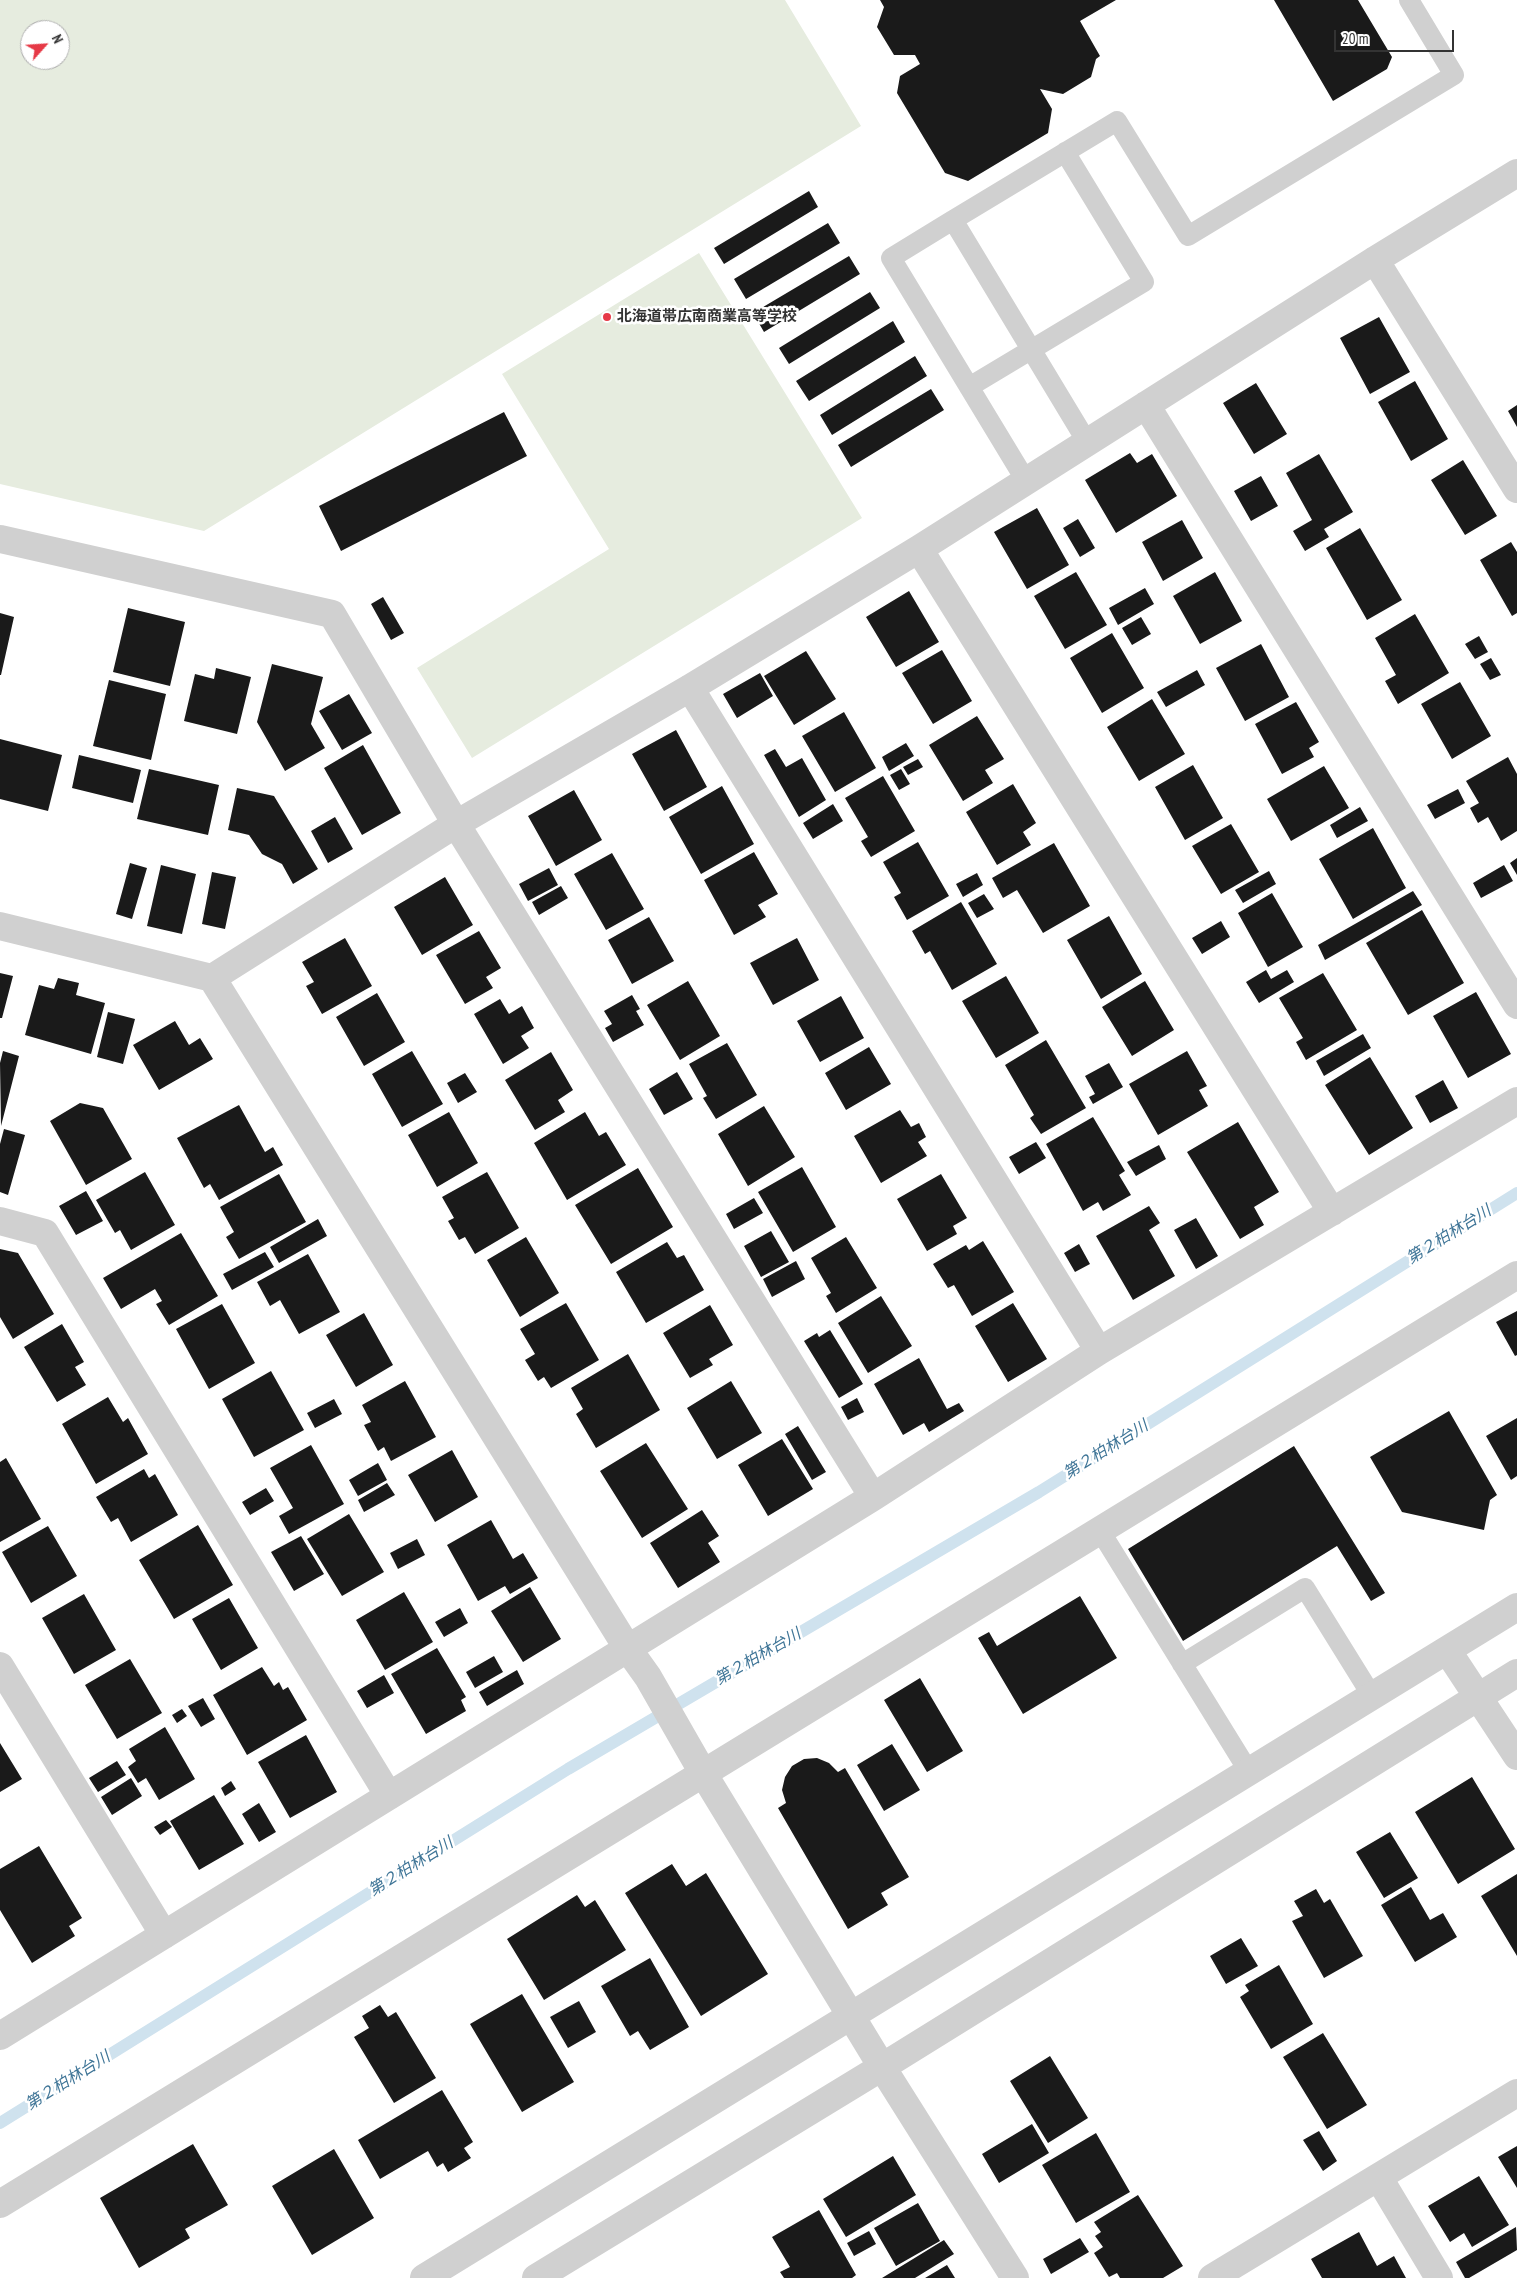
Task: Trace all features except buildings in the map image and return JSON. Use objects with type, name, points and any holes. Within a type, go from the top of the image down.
[{"type":"street","points":[[212,978],[456,824],[690,688],[919,548],[1375,260],[1517,173]]},
{"type":"street","points":[[1375,260],[1517,489]]},
{"type":"street","points":[[1146,405],[1517,1005]]},
{"type":"street","points":[[0,539],[332,614],[456,824],[874,1497]]},
{"type":"street","points":[[919,548],[1332,1212]]},
{"type":"street","points":[[690,688],[1099,1351]]},
{"type":"street","points":[[0,926],[212,978],[628,1649],[648,1677],[703,1773],[882,2067],[1015,2278]]},
{"type":"street","points":[[0,2036],[874,1497],[1099,1351],[1517,1101]]},
{"type":"street","points":[[0,1221],[45,1232],[388,1796]]},
{"type":"street","points":[[0,2204],[1517,1274]]},
{"type":"street","points":[[424,2278],[1517,1607]]},
{"type":"street","points":[[1447,1650],[1517,1756]]},
{"type":"street","points":[[0,1666],[164,1935]]},
{"type":"street","points":[[536,2278],[882,2067],[1517,1673]]},
{"type":"street","points":[[1212,2278],[1517,2093]]},
{"type":"street","points":[[1379,2178],[1439,2278]]},
{"type":"lane","points":[[1026,481],[891,258],[1117,121],[1188,236],[1454,74],[1409,0]]},
{"type":"lane","points":[[969,387],[1144,282],[1065,152]]},
{"type":"lane","points":[[953,220],[1087,442]]},
{"type":"lane","points":[[1099,1530],[1249,1772]]},
{"type":"lane","points":[[1182,1664],[1305,1588],[1372,1696]]},
{"type":"shaded area","points":[[0,0],[785,0],[861,126],[204,531],[0,484]]},
{"type":"shaded area","points":[[699,253],[862,518],[472,758],[417,668],[609,549],[502,374]]},
{"type":"waterway","name":"第２柏林台川","points":[[0,2123],[568,1769],[1039,1492],[1517,1193]]},
{"type":"place","name":"北海道帯広南商業高等学校","points":[[607,317]]}]
